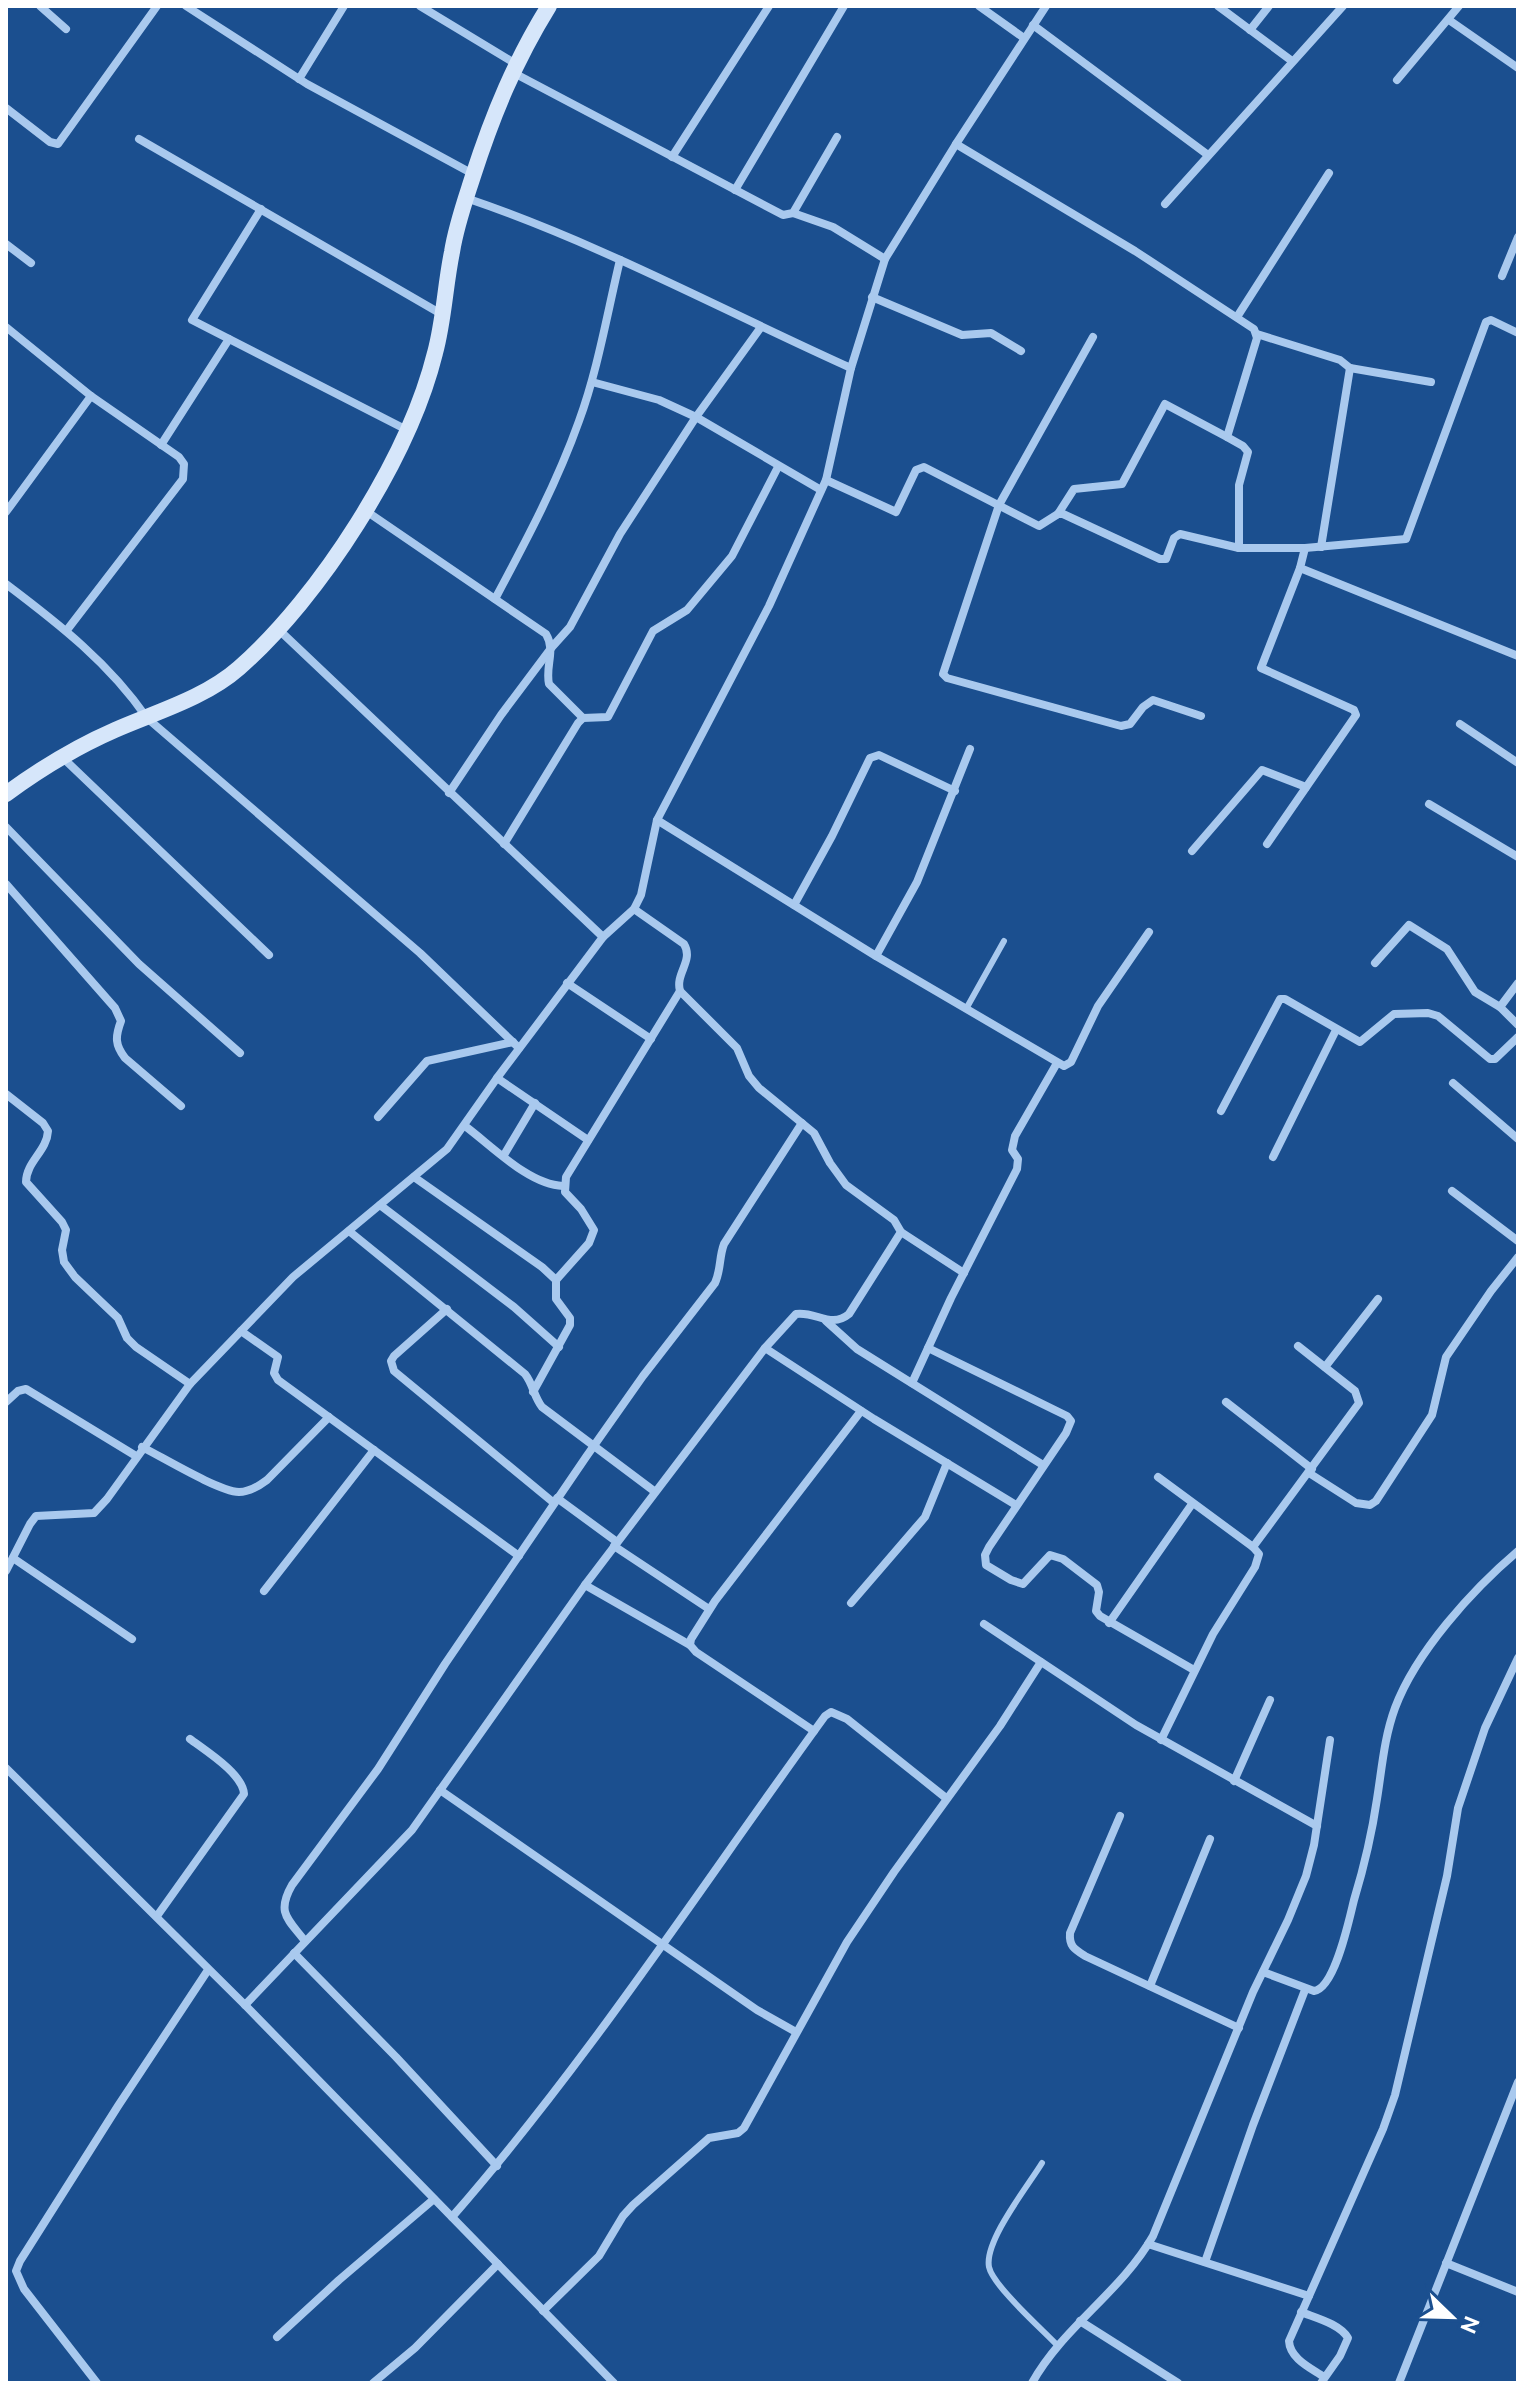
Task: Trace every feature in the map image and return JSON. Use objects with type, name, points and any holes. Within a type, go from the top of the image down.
[{"type":"street","points":[[40,6],[66,29]]},
{"type":"street","points":[[6,108],[50,142],[58,144],[157,6]]},
{"type":"street","points":[[186,6],[299,79],[474,174]]},
{"type":"street","points":[[299,79],[344,6]]},
{"type":"street","points":[[420,6],[514,68],[672,157],[783,215],[793,213],[833,227],[885,259]]},
{"type":"street","points":[[6,794],[62,757],[218,684],[239,668],[304,598],[366,511],[407,430],[435,354],[452,250],[488,127],[514,68],[549,6]]},
{"type":"street","points":[[672,157],[769,6]]},
{"type":"street","points":[[735,190],[844,6]]},
{"type":"street","points":[[979,6],[1024,38]]},
{"type":"street","points":[[6,1571],[36,1516],[94,1513],[190,1384],[293,1277],[447,1149],[497,1078],[516,1045],[603,937],[634,909],[641,895],[657,820],[769,606],[826,480],[851,368],[885,259],[1046,6]]},
{"type":"street","points":[[1218,6],[1292,61]]},
{"type":"street","points":[[1250,30],[1269,6]]},
{"type":"street","points":[[1165,204],[1343,6]]},
{"type":"street","points":[[1397,80],[1459,6]]},
{"type":"street","points":[[1449,20],[1518,68]]},
{"type":"street","points":[[1033,25],[1208,155]]},
{"type":"street","points":[[793,213],[837,137]]},
{"type":"street","points":[[139,139],[443,315]]},
{"type":"street","points":[[956,144],[1135,251],[1237,317],[1257,334],[1340,360],[1350,368],[1431,382]]},
{"type":"street","points":[[1237,317],[1329,173]]},
{"type":"street","points":[[466,198],[620,260],[851,368]]},
{"type":"street","points":[[261,209],[192,320],[407,430]]},
{"type":"street","points":[[6,244],[31,263]]},
{"type":"street","points":[[1502,276],[1516,244]]},
{"type":"street","points":[[495,599],[529,536],[570,448],[592,382],[620,260]]},
{"type":"street","points":[[872,297],[962,335],[991,333],[1021,351]]},
{"type":"street","points":[[1058,514],[1164,560],[1174,538],[1180,534],[1239,548],[1305,548],[1406,539],[1484,326],[1491,320],[1518,333]]},
{"type":"street","points":[[6,327],[91,396],[184,464],[183,479],[67,630]]},
{"type":"street","points":[[449,793],[501,715],[570,627],[620,534],[696,417],[761,327]]},
{"type":"street","points":[[1227,437],[1257,334]]},
{"type":"street","points":[[1093,337],[999,505],[943,670],[944,676],[1121,726],[1130,724],[1153,700],[1201,716]]},
{"type":"street","points":[[161,445],[229,339]]},
{"type":"street","points":[[1321,547],[1350,368]]},
{"type":"street","points":[[592,382],[659,400],[696,417],[821,490]]},
{"type":"street","points":[[6,512],[91,396]]},
{"type":"street","points":[[826,480],[896,512],[916,470],[924,467],[1039,526],[1058,514],[1074,489],[1122,484],[1165,404],[1243,446],[1248,452],[1239,485],[1239,548]]},
{"type":"street","points":[[366,511],[546,634],[552,647],[547,678],[549,684],[583,718],[605,718],[612,712],[653,631],[687,610],[732,556],[778,467]]},
{"type":"street","points":[[1267,844],[1356,712],[1261,668],[1305,548]]},
{"type":"street","points":[[1300,568],[1518,655]]},
{"type":"street","points":[[6,584],[67,630],[126,688],[147,718],[420,953],[516,1045]]},
{"type":"street","points":[[277,628],[603,937]]},
{"type":"street","points":[[504,844],[583,718]]},
{"type":"street","points":[[1460,724],[1518,763]]},
{"type":"street","points":[[876,956],[917,882],[970,749]]},
{"type":"street","points":[[794,905],[870,758],[879,755],[955,791]]},
{"type":"street","points":[[62,757],[269,955]]},
{"type":"street","points":[[1192,851],[1262,770],[1306,787]]},
{"type":"street","points":[[1429,804],[1518,857]]},
{"type":"street","points":[[657,820],[876,956],[1064,1066],[1071,1062],[1098,1006],[1149,932]]},
{"type":"street","points":[[6,827],[139,964],[240,1053]]},
{"type":"street","points":[[6,884],[115,1008],[121,1021],[116,1037],[118,1049],[125,1058],[181,1106]]},
{"type":"street","points":[[563,1186],[680,991],[679,978],[688,956],[687,949],[634,909]]},
{"type":"street","points":[[1375,963],[1409,925],[1447,949],[1475,992],[1500,1007],[1518,1025]]},
{"type":"street","points":[[567,983],[651,1039]]},
{"type":"street","points":[[1500,1007],[1501,1001],[1518,983]]},
{"type":"street","points":[[680,991],[737,1048],[749,1076],[759,1088],[819,1139],[830,1163],[846,1185],[894,1220],[901,1232],[964,1273]]},
{"type":"street","points":[[1221,1111],[1280,999],[1360,1042],[1394,1014],[1433,1014],[1490,1059],[1495,1059],[1518,1037]]},
{"type":"street","points":[[1273,1157],[1336,1030]]},
{"type":"street","points":[[378,1117],[427,1061],[516,1045]]},
{"type":"street","points":[[912,1383],[1017,1169],[1019,1164],[1012,1150],[1015,1136],[1057,1063]]},
{"type":"street","points":[[497,1078],[588,1140]]},
{"type":"street","points":[[1453,1083],[1518,1139]]},
{"type":"street","points":[[6,1094],[43,1123],[48,1131],[44,1146],[26,1174],[26,1182],[66,1230],[62,1250],[64,1262],[75,1277],[118,1318],[127,1338],[190,1384]]},
{"type":"street","points":[[504,1155],[535,1103]]},
{"type":"street","points":[[305,1941],[285,1915],[283,1900],[378,1769],[643,1376],[715,1283],[720,1273],[720,1254],[724,1244],[802,1123]]},
{"type":"street","points":[[465,1126],[537,1180],[563,1186],[594,1230],[589,1243],[556,1280],[556,1299],[570,1318],[570,1325],[533,1392]]},
{"type":"street","points":[[414,1177],[556,1280]]},
{"type":"street","points":[[1452,1191],[1518,1241]]},
{"type":"street","points":[[380,1205],[514,1307],[559,1347]]},
{"type":"street","points":[[349,1231],[525,1374],[542,1407],[654,1491]]},
{"type":"street","points":[[826,1320],[842,1319],[849,1314],[901,1232]]},
{"type":"street","points":[[1226,1402],[1310,1471],[1356,1503],[1370,1505],[1376,1501],[1432,1415],[1446,1357],[1518,1257]]},
{"type":"street","points":[[1325,1367],[1378,1299]]},
{"type":"street","points":[[447,1309],[394,1356],[391,1366],[394,1371],[556,1501],[709,1609]]},
{"type":"street","points":[[245,2005],[412,1830],[654,1491],[765,1348],[796,1314],[810,1314],[826,1320],[857,1349],[1043,1465]]},
{"type":"street","points":[[241,1331],[278,1357],[274,1373],[278,1380],[519,1556]]},
{"type":"street","points":[[1253,1547],[1359,1403],[1355,1391],[1298,1346]]},
{"type":"street","points":[[765,1348],[861,1411],[1016,1505]]},
{"type":"street","points":[[928,1348],[1070,1418],[1066,1433],[989,1547],[985,1555],[986,1565],[1023,1584],[1050,1555],[1063,1559],[1097,1585],[1096,1611],[1109,1623],[1194,1670]]},
{"type":"street","points":[[6,1402],[18,1391],[26,1389],[136,1456]]},
{"type":"street","points":[[690,1645],[709,1609],[861,1411]]},
{"type":"street","points":[[142,1447],[220,1486],[243,1492],[267,1480],[329,1417]]},
{"type":"street","points":[[264,1591],[374,1450]]},
{"type":"street","points":[[851,1603],[925,1517],[947,1463]]},
{"type":"street","points":[[1158,1477],[1259,1554],[1255,1567],[1194,1670],[1161,1740]]},
{"type":"street","points":[[1109,1623],[1192,1504]]},
{"type":"street","points":[[1263,1972],[1305,1990],[1320,1991],[1327,1984],[1342,1945],[1367,1857],[1385,1744],[1394,1710],[1408,1678],[1418,1659],[1475,1593],[1518,1551]]},
{"type":"street","points":[[13,1558],[132,1639]]},
{"type":"street","points":[[585,1585],[690,1645],[814,1731]]},
{"type":"street","points":[[984,1624],[1161,1740],[1317,1826]]},
{"type":"street","points":[[1301,2312],[1346,2333],[1348,2338],[1340,2356],[1322,2380],[1294,2356],[1289,2341],[1301,2312],[1383,2129],[1395,2095],[1447,1876],[1458,1808],[1485,1728],[1518,1658]]},
{"type":"street","points":[[543,2311],[599,2256],[633,2205],[700,2144],[716,2135],[738,2133],[744,2128],[867,1911],[975,1761],[1041,1662]]},
{"type":"street","points":[[1234,1781],[1270,1700]]},
{"type":"street","points":[[452,2217],[497,2166],[612,2018],[825,1716],[831,1712],[838,1713],[946,1798]]},
{"type":"street","points":[[157,1916],[244,1794],[244,1785],[237,1777],[190,1739]]},
{"type":"street","points":[[1032,2383],[1058,2346],[1148,2244],[1306,1876],[1330,1740]]},
{"type":"street","points":[[6,1768],[245,2005],[614,2383]]},
{"type":"street","points":[[440,1790],[757,2010],[796,2032]]},
{"type":"street","points":[[1120,1816],[1070,1933],[1069,1943],[1085,1956],[1239,2028]]},
{"type":"street","points":[[1150,1986],[1210,1839]]},
{"type":"street","points":[[294,1953],[497,2166]]},
{"type":"street","points":[[16,2271],[118,2106],[208,1970]]},
{"type":"street","points":[[1205,2262],[1305,1990]]},
{"type":"street","points":[[1399,2383],[1518,2082]]},
{"type":"street","points":[[277,2337],[434,2199]]},
{"type":"street","points":[[1148,2244],[1309,2296]]},
{"type":"street","points":[[1446,2263],[1518,2292]]},
{"type":"street","points":[[373,2383],[415,2348],[498,2264]]},
{"type":"street","points":[[6,2267],[16,2271],[24,2289],[97,2383]]},
{"type":"street","points":[[1080,2321],[1178,2383]]},
{"type":"lane","points":[[966,1009],[1004,941]]},
{"type":"lane","points":[[1042,2163],[994,2240],[989,2269],[997,2283],[1058,2346]]}]
